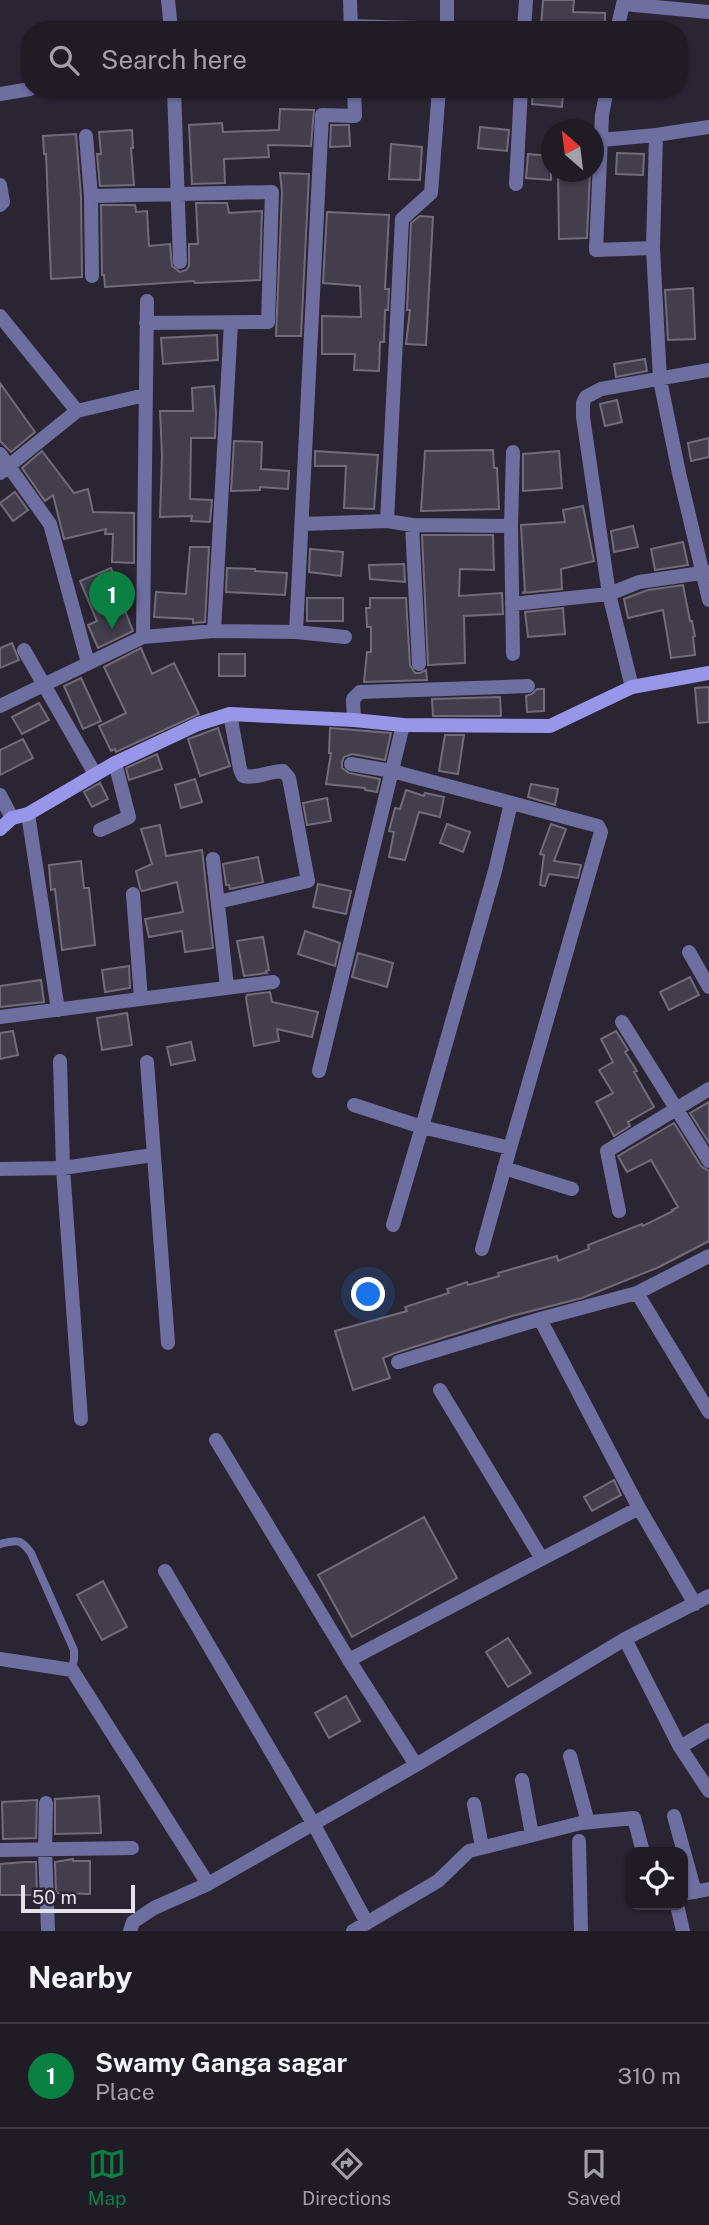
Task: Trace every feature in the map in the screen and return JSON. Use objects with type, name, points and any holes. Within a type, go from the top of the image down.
[{"type":"street","points":[[168,0],[170,21]]},
{"type":"street","points":[[350,0],[351,21]]},
{"type":"street","points":[[447,0],[447,21]]},
{"type":"street","points":[[525,21],[526,0]]},
{"type":"street","points":[[619,21],[624,2],[709,12]]},
{"type":"street","points":[[0,94],[21,90]]},
{"type":"street","points":[[174,98],[180,262]]},
{"type":"street","points":[[296,632],[323,115],[355,116],[354,98]]},
{"type":"street","points":[[387,521],[402,219],[431,193],[438,98]]},
{"type":"street","points":[[516,184],[521,98]]},
{"type":"street","points":[[603,119],[606,98]]},
{"type":"street","points":[[604,140],[709,127]]},
{"type":"street","points":[[656,135],[653,248],[660,380],[706,573],[709,600]]},
{"type":"street","points":[[86,136],[91,196],[92,276]]},
{"type":"street","points":[[599,182],[596,250],[653,248]]},
{"type":"street","points":[[0,185],[3,202],[0,205]]},
{"type":"street","points":[[91,196],[272,192],[268,321],[146,323]]},
{"type":"street","points":[[143,637],[147,301]]},
{"type":"street","points":[[0,316],[77,411]]},
{"type":"street","points":[[214,631],[231,323]]},
{"type":"street","points":[[632,687],[609,594],[584,427],[583,403],[593,392],[709,370]]},
{"type":"street","points":[[5,470],[77,411],[145,395]]},
{"type":"street","points":[[513,452],[513,654]]},
{"type":"street","points":[[0,454],[5,470],[50,524],[88,663]]},
{"type":"street","points":[[303,524],[387,521],[412,525],[511,526]]},
{"type":"street","points":[[412,525],[419,664]]},
{"type":"street","points":[[512,604],[609,594],[639,582],[706,573]]},
{"type":"street","points":[[0,706],[143,637],[214,631],[296,632],[345,637]]},
{"type":"street","points":[[24,650],[95,774]]},
{"type":"street","points":[[0,829],[12,818],[28,814],[115,763],[198,724],[230,715],[354,720],[403,725],[550,726],[632,687],[709,674]]},
{"type":"street","points":[[354,720],[353,699],[360,692],[528,686]]},
{"type":"street","points":[[218,902],[308,881],[289,778],[283,771],[272,771],[248,778],[243,776],[230,715]]},
{"type":"street","points":[[319,1071],[403,725]]},
{"type":"street","points":[[100,830],[129,817],[115,763]]},
{"type":"street","points":[[351,764],[392,771],[598,825],[601,832],[482,1249]]},
{"type":"street","points":[[0,795],[12,818]]},
{"type":"street","points":[[393,1224],[495,871],[511,803]]},
{"type":"street","points":[[28,814],[58,1010]]},
{"type":"street","points":[[213,859],[227,987]]},
{"type":"street","points":[[133,894],[141,999]]},
{"type":"street","points":[[689,952],[709,987]]},
{"type":"street","points":[[0,1017],[273,982]]},
{"type":"street","points":[[622,1022],[709,1161]]},
{"type":"street","points":[[60,1061],[63,1168],[81,1419]]},
{"type":"street","points":[[147,1062],[168,1343]]},
{"type":"street","points":[[620,1211],[607,1151],[709,1089]]},
{"type":"street","points":[[354,1105],[422,1127],[510,1148]]},
{"type":"street","points":[[0,1169],[63,1168],[153,1155]]},
{"type":"street","points":[[504,1168],[572,1189]]},
{"type":"street","points":[[398,1362],[637,1293],[709,1256]]},
{"type":"street","points":[[637,1293],[709,1412]]},
{"type":"street","points":[[540,1319],[639,1508],[695,1604]]},
{"type":"street","points":[[440,1390],[542,1559]]},
{"type":"street","points":[[216,1440],[416,1765]]},
{"type":"street","points":[[349,1660],[639,1508]]},
{"type":"street","points":[[165,1571],[313,1823],[367,1923]]},
{"type":"street","points":[[130,1931],[133,1922],[145,1913],[208,1884],[416,1765],[625,1639],[709,1596]]},
{"type":"street","points":[[625,1639],[680,1747],[709,1791]]},
{"type":"street","points":[[0,1668],[0,1659],[72,1670],[208,1884]]},
{"type":"street","points":[[680,1747],[709,1730]]},
{"type":"street","points":[[570,1756],[586,1815],[586,1820],[581,1823]]},
{"type":"street","points":[[522,1780],[532,1835]]},
{"type":"street","points":[[46,1803],[48,1931]]},
{"type":"street","points":[[474,1804],[482,1847]]},
{"type":"street","points":[[674,1816],[695,1892]]},
{"type":"street","points":[[354,1931],[438,1881],[469,1851],[482,1847],[581,1823],[634,1818],[642,1847]]},
{"type":"street","points":[[579,1841],[581,1931]]},
{"type":"street","points":[[0,1850],[132,1848]]},
{"type":"street","points":[[678,1910],[683,1931]]},
{"type":"lane","points":[[0,1544],[16,1541],[24,1544],[31,1553],[74,1650],[72,1670]]},
{"type":"building","points":[[543,0],[574,0],[573,12],[605,13],[605,21],[542,21]]},
{"type":"building","points":[[532,98],[562,98],[562,107],[532,104]]},
{"type":"building","points":[[280,109],[314,110],[311,146],[268,145],[269,157],[224,159],[225,183],[192,184],[189,125],[222,123],[223,132],[279,130]]},
{"type":"building","points":[[331,125],[349,125],[350,146],[330,147]]},
{"type":"building","points":[[480,127],[509,130],[507,151],[478,148]]},
{"type":"building","points":[[132,130],[134,185],[100,186],[97,154],[101,154],[99,132]]},
{"type":"building","points":[[76,134],[81,196],[82,277],[51,279],[43,136]]},
{"type":"building","points":[[391,144],[422,147],[420,180],[389,179]]},
{"type":"building","points":[[617,153],[644,154],[643,175],[616,174]]},
{"type":"building","points":[[528,154],[541,155],[541,179],[526,178]]},
{"type":"building","points":[[280,173],[309,174],[301,336],[276,336],[282,192]]},
{"type":"building","points":[[558,182],[590,182],[587,238],[559,239]]},
{"type":"building","points":[[196,203],[227,203],[229,213],[262,211],[260,280],[105,287],[102,275],[101,205],[135,205],[136,212],[147,211],[149,246],[170,244],[172,266],[180,272],[189,266],[189,244],[198,244]]},
{"type":"building","points":[[327,212],[389,215],[385,289],[389,289],[388,310],[385,310],[384,342],[380,342],[379,371],[354,370],[355,354],[322,354],[322,316],[361,317],[360,286],[323,283]]},
{"type":"building","points":[[420,216],[433,217],[426,345],[406,344],[410,310],[407,310],[411,223]]},
{"type":"building","points":[[693,288],[695,339],[668,340],[665,290]]},
{"type":"building","points":[[217,335],[218,360],[163,364],[161,338]]},
{"type":"building","points":[[645,359],[647,371],[616,377],[614,364]]},
{"type":"building","points":[[0,383],[35,432],[11,452],[0,441]]},
{"type":"building","points":[[214,386],[215,438],[191,438],[190,499],[212,500],[210,522],[191,521],[192,516],[160,517],[160,411],[193,411],[192,388]]},
{"type":"building","points":[[617,400],[622,422],[605,426],[600,404]]},
{"type":"building","points":[[709,438],[709,457],[691,461],[688,443]]},
{"type":"building","points":[[234,441],[262,442],[261,469],[289,471],[288,489],[260,487],[260,490],[231,491]]},
{"type":"building","points":[[493,450],[494,468],[497,468],[499,509],[421,511],[425,451]]},
{"type":"building","points":[[42,451],[74,493],[88,489],[93,512],[134,513],[134,563],[112,562],[113,534],[105,534],[106,529],[64,539],[53,495],[45,501],[22,468]]},
{"type":"building","points":[[315,451],[378,455],[374,509],[344,508],[346,466],[315,466]]},
{"type":"building","points":[[559,451],[562,488],[523,491],[523,454]]},
{"type":"building","points":[[15,492],[28,510],[13,521],[0,503]]},
{"type":"building","points":[[583,506],[594,561],[561,569],[562,589],[522,593],[525,592],[521,525],[565,522],[563,510]]},
{"type":"building","points":[[633,526],[638,547],[614,552],[611,531]]},
{"type":"building","points":[[422,535],[493,535],[494,570],[460,569],[459,596],[502,593],[503,614],[464,616],[465,663],[428,665]]},
{"type":"building","points":[[683,542],[688,565],[655,570],[651,549]]},
{"type":"building","points":[[190,547],[209,547],[205,622],[193,623],[193,619],[154,617],[156,592],[186,594]]},
{"type":"building","points":[[310,549],[343,552],[341,576],[309,572]]},
{"type":"building","points":[[404,564],[405,582],[370,579],[369,565]]},
{"type":"building","points":[[111,568],[133,631],[98,648],[88,625],[97,621],[80,581]]},
{"type":"building","points":[[227,568],[287,573],[285,595],[226,592]]},
{"type":"building","points":[[683,585],[695,636],[695,655],[671,658],[663,610],[628,618],[624,599],[648,590]]},
{"type":"building","points":[[307,598],[343,598],[343,621],[307,621]]},
{"type":"building","points":[[370,598],[406,598],[410,665],[415,673],[426,670],[427,680],[364,682],[367,652],[371,652],[371,627],[367,627],[366,608],[370,608]]},
{"type":"building","points":[[563,608],[565,634],[528,637],[525,612]]},
{"type":"building","points":[[12,643],[19,660],[0,668],[0,648]]},
{"type":"building","points":[[141,648],[152,674],[174,663],[199,714],[116,752],[115,749],[111,751],[99,726],[126,713],[104,667]]},
{"type":"building","points":[[219,654],[245,654],[245,676],[219,676]]},
{"type":"building","points":[[81,678],[101,721],[83,729],[64,686]]},
{"type":"building","points":[[709,687],[709,722],[698,723],[695,688]]},
{"type":"building","points":[[537,689],[544,689],[544,711],[527,712],[526,696]]},
{"type":"building","points":[[500,697],[501,716],[433,716],[432,699]]},
{"type":"building","points":[[39,703],[49,720],[22,734],[12,717]]},
{"type":"building","points":[[218,728],[230,766],[200,776],[188,739]]},
{"type":"building","points":[[330,728],[391,733],[385,760],[352,754],[344,757],[342,762],[342,768],[349,773],[380,779],[377,792],[326,784],[331,753]]},
{"type":"building","points":[[445,735],[464,735],[458,774],[439,771]]},
{"type":"building","points":[[23,739],[33,758],[0,775],[0,750]]},
{"type":"building","points":[[157,754],[162,769],[129,780],[126,768]]},
{"type":"building","points":[[195,779],[202,802],[181,808],[175,785]]},
{"type":"building","points":[[100,783],[108,799],[92,807],[84,792]]},
{"type":"building","points":[[531,784],[558,789],[555,805],[528,797]]},
{"type":"building","points":[[406,790],[424,796],[425,793],[444,797],[440,817],[419,812],[405,860],[389,857],[394,832],[389,831],[395,808],[400,809]]},
{"type":"building","points":[[327,798],[331,821],[307,825],[303,803]]},
{"type":"building","points":[[447,824],[470,832],[463,852],[440,843]]},
{"type":"building","points":[[551,824],[566,829],[554,861],[581,865],[578,878],[549,874],[545,886],[540,885],[544,855],[540,854]]},
{"type":"building","points":[[160,825],[166,856],[202,850],[213,948],[185,952],[182,931],[149,937],[145,919],[183,912],[177,882],[142,891],[140,888],[136,871],[152,864],[141,829]]},
{"type":"building","points":[[258,857],[263,882],[230,889],[229,885],[226,885],[223,864]]},
{"type":"building","points":[[81,861],[84,888],[89,888],[95,945],[62,950],[55,889],[51,890],[49,865]]},
{"type":"building","points":[[318,884],[351,891],[346,914],[313,907]]},
{"type":"building","points":[[305,931],[340,943],[335,966],[298,954]]},
{"type":"building","points":[[263,937],[269,970],[267,973],[244,976],[237,941]]},
{"type":"building","points":[[358,953],[393,963],[387,987],[352,977]]},
{"type":"building","points":[[129,966],[130,988],[105,992],[102,970]]},
{"type":"building","points":[[690,977],[699,995],[669,1010],[660,992]]},
{"type":"building","points":[[41,980],[44,1002],[0,1007],[0,986]]},
{"type":"building","points":[[270,992],[272,1002],[318,1012],[312,1037],[277,1029],[279,1041],[254,1046],[246,998],[247,995]]},
{"type":"building","points":[[127,1013],[132,1045],[102,1050],[97,1018]]},
{"type":"building","points":[[13,1031],[18,1055],[0,1059],[0,1033]]},
{"type":"building","points":[[616,1031],[628,1050],[625,1052],[637,1071],[634,1072],[654,1107],[628,1122],[630,1126],[614,1136],[596,1102],[613,1093],[599,1070],[613,1062],[601,1039]]},
{"type":"building","points":[[191,1042],[195,1060],[171,1065],[167,1047]]},
{"type":"building","points":[[709,1102],[709,1143],[690,1113]]},
{"type":"building","points":[[674,1123],[701,1166],[709,1171],[709,1241],[659,1267],[582,1298],[512,1316],[383,1358],[390,1378],[353,1390],[335,1331],[407,1311],[405,1307],[449,1293],[447,1289],[467,1282],[468,1285],[499,1276],[498,1273],[557,1256],[558,1261],[589,1249],[588,1245],[642,1224],[643,1226],[678,1207],[651,1160],[627,1172],[618,1156]]},
{"type":"building","points":[[614,1480],[621,1495],[592,1511],[584,1497]]},
{"type":"building","points":[[424,1517],[457,1578],[352,1637],[318,1575]]},
{"type":"building","points":[[103,1581],[127,1627],[102,1640],[77,1595]]},
{"type":"building","points":[[508,1638],[531,1673],[508,1687],[486,1652]]},
{"type":"building","points":[[346,1696],[360,1721],[329,1738],[315,1713]]},
{"type":"building","points":[[99,1796],[101,1833],[55,1834],[55,1799]]},
{"type":"building","points":[[37,1800],[36,1838],[3,1839],[2,1802]]},
{"type":"building","points":[[73,1859],[90,1861],[90,1894],[56,1893],[55,1862]]},
{"type":"building","points":[[36,1862],[37,1895],[0,1895],[0,1864]]},
{"type":"place","name":"Swamy Ganga sagar","points":[[112,629]]}]
